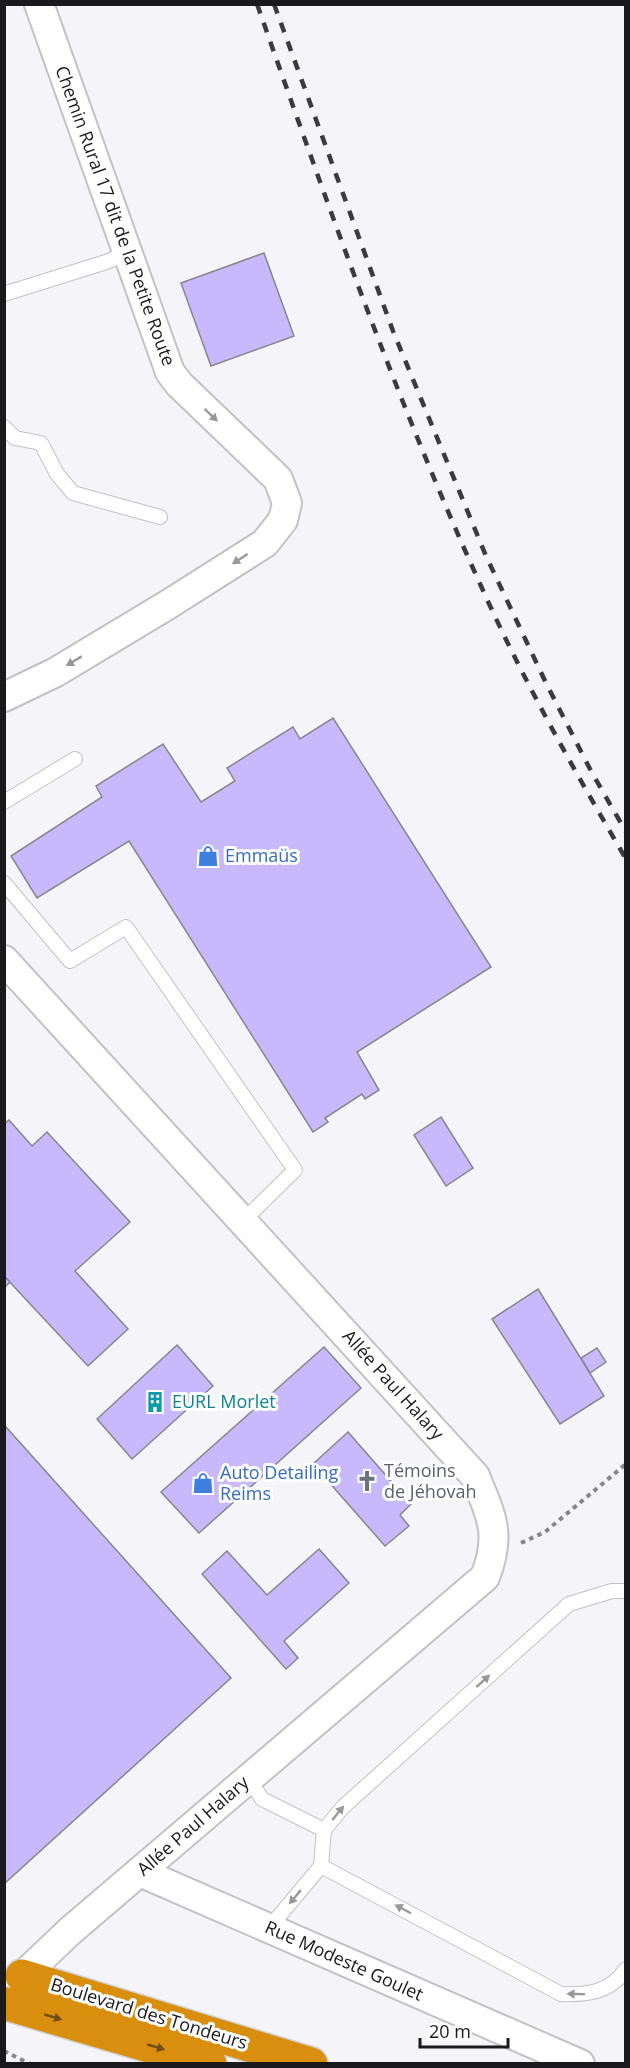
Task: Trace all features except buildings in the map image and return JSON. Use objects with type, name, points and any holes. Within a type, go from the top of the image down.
[{"type":"highway","name":"Boulevard des Tondeurs","points":[[13,1985],[311,2064]]},
{"type":"highway","name":"Boulevard des Tondeurs","points":[[4,2003],[210,2064]]},
{"type":"street","name":"Chemin Rural 17 dit de la Petite Route","points":[[4,697],[56,672],[265,543],[283,520],[287,503],[278,479],[179,384],[170,372],[39,4]]},
{"type":"street","name":"Allée Paul Halary","points":[[4,960],[475,1476],[493,1522],[493,1556],[485,1577],[70,1931],[13,1985]]},
{"type":"street","name":"Rue Modeste Goulet","points":[[140,1872],[580,2064]]},
{"type":"lane","points":[[4,294],[128,253]]},
{"type":"lane","points":[[4,428],[15,438],[41,443],[57,474],[73,493],[160,517]]},
{"type":"lane","points":[[4,802],[75,759]]},
{"type":"lane","points":[[4,883],[70,961],[126,927],[295,1170],[243,1221]]},
{"type":"lane","points":[[269,1928],[321,1866],[324,1830],[343,1807],[569,1604],[612,1591],[626,1591]]},
{"type":"lane","points":[[249,1779],[262,1799],[324,1830]]},
{"type":"lane","points":[[321,1866],[561,1994],[585,1995],[606,1989],[626,1969]]},
{"type":"path","points":[[493,1556],[545,1532],[626,1464]]},
{"type":"path","points":[[4,2051],[30,2064]]},
{"type":"railway","points":[[257,4],[363,298],[419,443],[450,515],[497,621],[532,690],[626,859]]},
{"type":"railway","points":[[274,4],[393,331],[486,556],[546,683],[591,771],[626,832]]},
{"type":"place","name":"Emmaüs","points":[[208,856]]},
{"type":"place","name":"EURL Morlet","points":[[155,1402]]},
{"type":"place","name":"Témoins de Jéhovah","points":[[367,1481]]},
{"type":"place","name":"Auto Detailing Reims","points":[[203,1483]]}]
